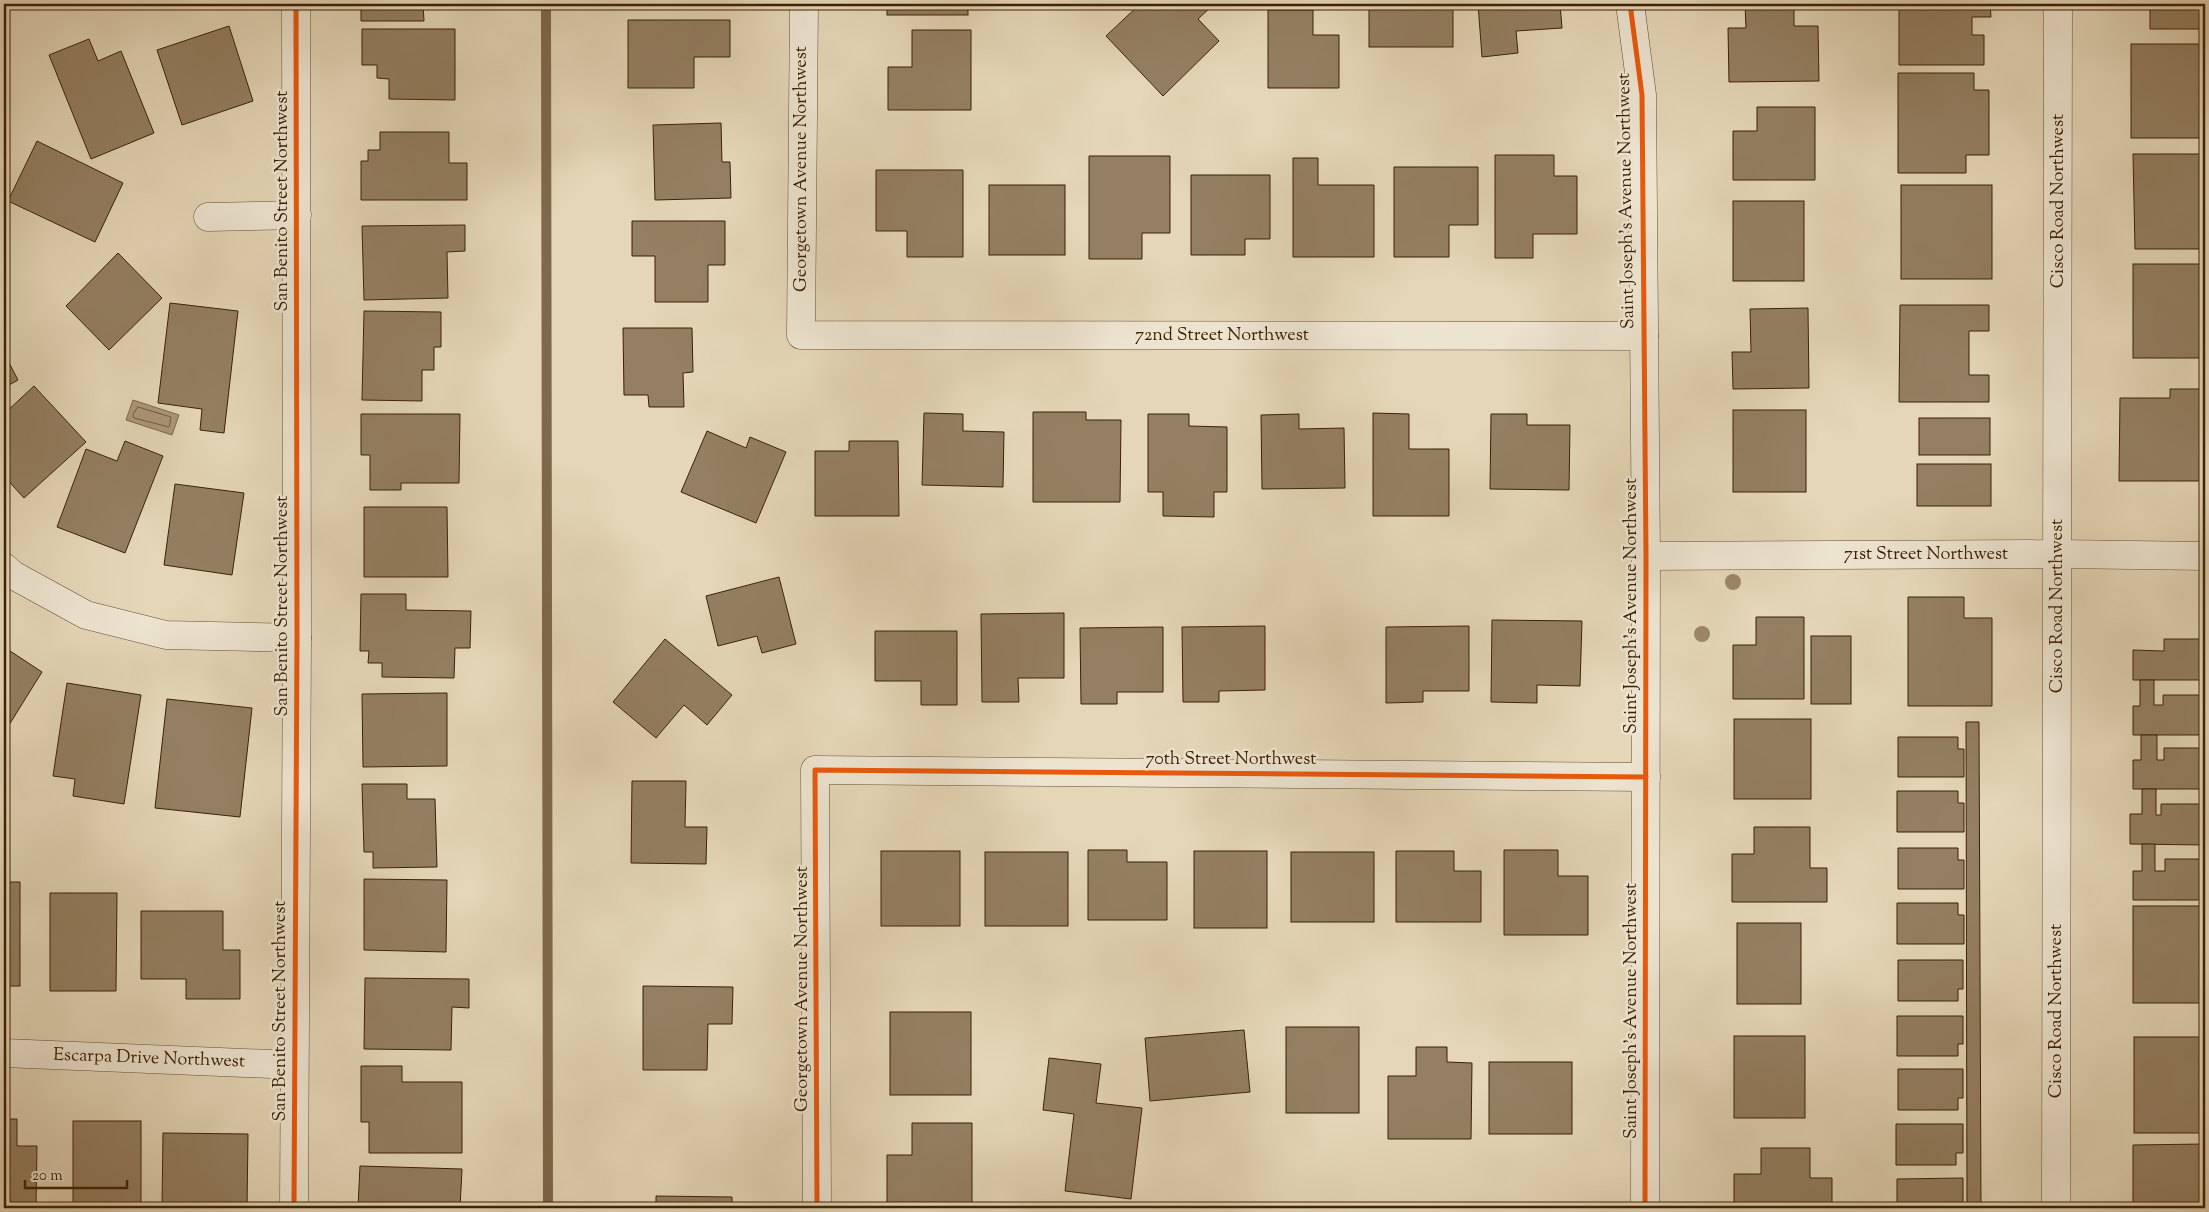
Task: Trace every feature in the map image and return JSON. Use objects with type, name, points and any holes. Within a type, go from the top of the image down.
[{"type":"street","name":"San Benito Street Northwest","points":[[294,1208],[297,638],[296,4]]},
{"type":"street","name":"Georgetown Avenue Northwest","points":[[801,335],[804,4]]},
{"type":"street","name":"Saint Joseph's Avenue Northwest","points":[[1630,4],[1642,95],[1646,556],[1645,1208]]},
{"type":"street","name":"Cisco Road Northwest","points":[[2056,1208],[2058,4]]},
{"type":"street","points":[[208,217],[297,215]]},
{"type":"street","name":"72nd Street Northwest","points":[[801,335],[1644,336]]},
{"type":"street","name":"71st Street Northwest","points":[[1646,556],[2058,554],[2205,556]]},
{"type":"street","points":[[4,567],[86,615],[166,636],[297,638]]},
{"type":"street","name":"Georgetown Avenue Northwest","points":[[815,770],[817,1208]]},
{"type":"street","name":"70th Street Northwest","points":[[815,770],[1646,777]]},
{"type":"street","name":"Escarpa Drive Northwest","points":[[4,1053],[294,1065]]},
{"type":"water","points":[[133,400],[179,415],[172,435],[126,420]]},
{"type":"building","points":[[361,4],[423,4],[424,21],[361,21]]},
{"type":"building","points":[[887,4],[968,4],[968,15],[887,15]]},
{"type":"building","points":[[1140,4],[1214,4],[1198,19],[1219,41],[1163,96],[1106,36]]},
{"type":"building","points":[[1369,4],[1453,4],[1453,47],[1369,47]]},
{"type":"building","points":[[1478,4],[1560,4],[1562,28],[1516,31],[1518,53],[1482,57]]},
{"type":"building","points":[[1745,4],[1794,4],[1794,26],[1818,26],[1819,81],[1729,82],[1728,28],[1746,28]]},
{"type":"building","points":[[1890,4],[1990,4],[1991,17],[1972,17],[1972,35],[1984,35],[1984,65],[1899,65],[1899,9],[1890,9]]},
{"type":"building","points":[[2131,4],[2205,4],[2205,29],[2150,29],[2150,9],[2131,9]]},
{"type":"building","points":[[1268,10],[1313,10],[1313,35],[1339,35],[1339,88],[1268,88]]},
{"type":"building","points":[[628,20],[730,20],[730,57],[694,57],[694,88],[628,88]]},
{"type":"building","points":[[229,26],[253,101],[182,125],[157,50]]},
{"type":"building","points":[[362,29],[455,29],[455,100],[389,99],[389,79],[377,78],[377,65],[362,65]]},
{"type":"building","points":[[912,30],[971,30],[971,110],[888,110],[888,67],[912,67]]},
{"type":"building","points":[[89,39],[98,61],[121,51],[154,133],[91,159],[49,55]]},
{"type":"building","points":[[2131,44],[2205,44],[2205,138],[2131,138]]},
{"type":"building","points":[[1898,73],[1974,73],[1974,90],[1989,90],[1989,155],[1966,155],[1966,173],[1898,173]]},
{"type":"building","points":[[1757,107],[1815,107],[1815,180],[1733,180],[1733,131],[1757,131]]},
{"type":"building","points":[[721,123],[722,162],[730,162],[731,198],[655,200],[653,125]]},
{"type":"building","points":[[380,132],[449,132],[449,163],[467,163],[467,200],[361,200],[361,161],[368,161],[368,150],[380,150]]},
{"type":"building","points":[[37,141],[123,183],[95,242],[8,201]]},
{"type":"building","points":[[2133,154],[2205,154],[2205,249],[2135,249]]},
{"type":"building","points":[[1495,155],[1554,155],[1554,176],[1577,176],[1577,234],[1533,234],[1533,258],[1495,258]]},
{"type":"building","points":[[1089,156],[1170,156],[1170,233],[1142,233],[1142,259],[1089,259]]},
{"type":"building","points":[[1293,158],[1318,158],[1318,185],[1374,185],[1374,257],[1293,257]]},
{"type":"building","points":[[1394,167],[1478,167],[1478,225],[1449,225],[1449,257],[1394,257]]},
{"type":"building","points":[[876,170],[963,170],[963,257],[907,257],[907,231],[876,231]]},
{"type":"building","points":[[1191,175],[1270,175],[1270,239],[1245,239],[1245,255],[1191,255]]},
{"type":"building","points":[[989,185],[1065,185],[1065,255],[989,255]]},
{"type":"building","points":[[1901,185],[1992,185],[1992,279],[1901,279]]},
{"type":"building","points":[[1733,201],[1804,201],[1804,281],[1733,281]]},
{"type":"building","points":[[632,221],[725,221],[725,265],[708,265],[708,302],[655,302],[655,256],[632,256]]},
{"type":"building","points":[[465,225],[465,251],[447,252],[448,298],[364,300],[362,226]]},
{"type":"building","points":[[118,253],[162,298],[109,350],[66,306]]},
{"type":"building","points":[[2133,264],[2205,264],[2205,358],[2133,358]]},
{"type":"building","points":[[170,303],[238,311],[224,433],[200,430],[202,409],[158,403]]},
{"type":"building","points":[[1900,305],[1989,305],[1989,331],[1969,331],[1969,375],[1989,375],[1989,402],[1899,402]]},
{"type":"building","points":[[1808,308],[1809,388],[1733,389],[1732,352],[1751,352],[1750,309]]},
{"type":"building","points":[[364,311],[441,312],[441,347],[434,347],[434,370],[422,370],[422,401],[362,400]]},
{"type":"building","points":[[623,328],[692,328],[693,372],[683,373],[684,407],[649,407],[648,395],[624,395]]},
{"type":"building","points":[[4,353],[18,380],[4,388]]},
{"type":"building","points":[[34,386],[86,442],[24,498],[4,476],[4,414]]},
{"type":"building","points":[[2170,389],[2205,389],[2205,481],[2119,481],[2120,398],[2170,398]]},
{"type":"building","points":[[1733,410],[1806,410],[1806,492],[1733,492]]},
{"type":"building","points":[[1033,412],[1086,412],[1086,420],[1121,420],[1120,502],[1033,502]]},
{"type":"building","points":[[924,413],[963,414],[963,431],[1004,432],[1003,487],[922,485]]},
{"type":"building","points":[[1373,413],[1409,414],[1409,449],[1449,449],[1449,516],[1373,516]]},
{"type":"building","points":[[361,414],[460,414],[459,483],[401,483],[401,490],[370,490],[370,455],[361,455]]},
{"type":"building","points":[[1148,414],[1189,414],[1189,426],[1227,427],[1227,492],[1214,492],[1214,517],[1163,516],[1163,492],[1148,492]]},
{"type":"building","points":[[1299,414],[1299,429],[1344,428],[1345,488],[1262,489],[1261,415]]},
{"type":"building","points":[[1491,414],[1527,414],[1527,425],[1570,425],[1569,490],[1490,489]]},
{"type":"building","points":[[1919,418],[1990,418],[1990,455],[1919,455]]},
{"type":"building","points":[[707,431],[746,448],[750,437],[786,452],[756,523],[681,492]]},
{"type":"building","points":[[125,441],[163,456],[125,553],[57,527],[86,449],[117,461]]},
{"type":"building","points":[[849,441],[898,441],[899,516],[815,516],[815,451],[849,451]]},
{"type":"building","points":[[1917,464],[1991,464],[1991,506],[1917,506]]},
{"type":"building","points":[[175,484],[244,493],[232,575],[164,565]]},
{"type":"building","points":[[364,507],[447,507],[448,577],[364,577]]},
{"type":"building","points":[[779,577],[796,644],[762,653],[757,636],[718,646],[706,596]]},
{"type":"building","points":[[361,594],[406,594],[406,610],[471,611],[470,648],[455,648],[454,678],[382,677],[382,663],[368,663],[369,651],[360,651]]},
{"type":"building","points":[[1908,597],[1964,597],[1964,618],[1992,618],[1992,706],[1908,706]]},
{"type":"building","points":[[1064,613],[1064,678],[1018,678],[1019,702],[982,702],[981,614]]},
{"type":"building","points":[[1756,617],[1804,617],[1804,699],[1733,699],[1733,645],[1756,645]]},
{"type":"building","points":[[1492,620],[1582,621],[1580,686],[1537,685],[1537,703],[1491,702]]},
{"type":"building","points":[[1265,626],[1265,690],[1219,691],[1219,702],[1183,702],[1182,627]]},
{"type":"building","points":[[1469,626],[1469,691],[1423,691],[1423,702],[1386,703],[1386,627]]},
{"type":"building","points":[[1163,627],[1163,692],[1117,692],[1117,704],[1081,704],[1080,628]]},
{"type":"building","points":[[875,631],[957,631],[957,705],[921,705],[921,681],[875,681]]},
{"type":"building","points":[[1811,636],[1851,636],[1851,704],[1811,704]]},
{"type":"building","points":[[665,639],[732,695],[707,725],[684,705],[656,738],[613,702]]},
{"type":"building","points":[[2164,639],[2205,639],[2205,680],[2133,680],[2133,650],[2164,651]]},
{"type":"building","points":[[4,647],[42,672],[4,733]]},
{"type":"building","points":[[2140,680],[2154,680],[2154,705],[2163,705],[2163,695],[2205,695],[2205,735],[2133,735],[2133,706],[2140,706]]},
{"type":"building","points":[[67,683],[141,695],[124,804],[73,796],[75,779],[53,776]]},
{"type":"building","points":[[447,693],[447,766],[363,767],[362,694]]},
{"type":"building","points":[[167,699],[252,708],[240,817],[155,808]]},
{"type":"building","points":[[1734,719],[1811,719],[1811,799],[1734,799]]},
{"type":"building","points":[[1966,722],[1979,722],[1981,1208],[1967,1208]]},
{"type":"building","points":[[2141,735],[2157,735],[2157,760],[2164,760],[2164,748],[2205,748],[2205,789],[2133,789],[2133,760],[2141,760]]},
{"type":"building","points":[[1898,737],[1958,737],[1958,749],[1964,749],[1964,777],[1898,777]]},
{"type":"building","points":[[632,781],[686,781],[685,827],[707,827],[706,864],[631,863]]},
{"type":"building","points":[[362,784],[407,784],[407,799],[435,799],[437,867],[373,868],[373,852],[364,852]]},
{"type":"building","points":[[2142,789],[2156,789],[2156,815],[2161,815],[2161,804],[2205,804],[2205,845],[2130,844],[2130,814],[2142,814]]},
{"type":"building","points":[[1897,791],[1958,791],[1958,803],[1964,803],[1964,832],[1897,832]]},
{"type":"building","points":[[1754,827],[1810,827],[1810,868],[1827,868],[1827,902],[1732,902],[1732,854],[1754,854]]},
{"type":"building","points":[[2142,844],[2155,844],[2155,871],[2165,871],[2165,859],[2205,859],[2205,900],[2133,900],[2133,871],[2142,871]]},
{"type":"building","points":[[1898,848],[1958,848],[1958,860],[1964,860],[1964,889],[1898,889]]},
{"type":"building","points":[[1088,850],[1127,850],[1127,862],[1167,862],[1167,920],[1088,920]]},
{"type":"building","points":[[1504,850],[1558,850],[1558,876],[1588,876],[1588,935],[1504,935]]},
{"type":"building","points":[[881,851],[960,851],[960,926],[881,926]]},
{"type":"building","points":[[1194,851],[1267,851],[1267,928],[1194,928]]},
{"type":"building","points":[[1396,851],[1454,851],[1454,871],[1481,871],[1481,922],[1396,922]]},
{"type":"building","points":[[985,852],[1068,852],[1068,926],[985,926]]},
{"type":"building","points":[[1291,852],[1374,852],[1374,922],[1291,922]]},
{"type":"building","points":[[364,879],[447,880],[446,952],[364,950]]},
{"type":"building","points":[[4,882],[20,882],[20,986],[4,986]]},
{"type":"building","points":[[50,893],[117,893],[116,991],[50,991]]},
{"type":"building","points":[[1897,903],[1958,903],[1958,915],[1964,915],[1964,944],[1897,944]]},
{"type":"building","points":[[2133,906],[2205,906],[2205,1003],[2133,1003]]},
{"type":"building","points":[[141,911],[223,911],[223,950],[240,950],[240,999],[186,999],[186,979],[141,979]]},
{"type":"building","points":[[1737,923],[1801,923],[1801,1004],[1737,1004]]},
{"type":"building","points":[[1898,960],[1963,960],[1963,989],[1958,989],[1958,1001],[1898,1001]]},
{"type":"building","points":[[365,978],[469,979],[469,1008],[452,1007],[451,1050],[364,1049]]},
{"type":"building","points":[[643,986],[733,987],[732,1024],[708,1024],[707,1070],[643,1070]]},
{"type":"building","points":[[890,1012],[971,1012],[971,1095],[890,1095]]},
{"type":"building","points":[[1897,1016],[1963,1016],[1963,1044],[1958,1044],[1958,1056],[1897,1056]]},
{"type":"building","points":[[1286,1027],[1359,1027],[1359,1113],[1286,1113]]},
{"type":"building","points":[[1244,1030],[1250,1092],[1150,1101],[1145,1038]]},
{"type":"building","points":[[1734,1036],[1805,1036],[1805,1118],[1734,1118]]},
{"type":"building","points":[[2134,1037],[2205,1037],[2205,1133],[2134,1133]]},
{"type":"building","points":[[1416,1047],[1447,1047],[1447,1062],[1472,1063],[1471,1139],[1388,1139],[1388,1076],[1416,1076]]},
{"type":"building","points":[[1049,1058],[1101,1064],[1096,1103],[1142,1108],[1131,1199],[1065,1191],[1074,1114],[1043,1110]]},
{"type":"building","points":[[1489,1062],[1572,1062],[1572,1134],[1489,1134]]},
{"type":"building","points":[[361,1066],[402,1066],[402,1082],[462,1082],[462,1153],[369,1153],[369,1122],[361,1122]]},
{"type":"building","points":[[1898,1069],[1963,1069],[1963,1098],[1958,1098],[1958,1110],[1898,1110]]},
{"type":"building","points":[[4,1119],[17,1119],[17,1146],[37,1146],[36,1208],[4,1208]]},
{"type":"building","points":[[73,1121],[141,1121],[141,1208],[73,1208]]},
{"type":"building","points":[[912,1123],[972,1123],[972,1203],[887,1203],[887,1155],[912,1155]]},
{"type":"building","points":[[1896,1124],[1963,1124],[1963,1153],[1956,1153],[1956,1165],[1896,1165]]},
{"type":"building","points":[[163,1133],[248,1134],[247,1208],[162,1208]]},
{"type":"building","points":[[2205,1144],[2205,1208],[2133,1208],[2133,1145]]},
{"type":"building","points":[[1761,1148],[1810,1148],[1810,1178],[1832,1178],[1832,1208],[1734,1208],[1734,1174],[1761,1174]]},
{"type":"building","points":[[360,1166],[462,1169],[460,1208],[358,1207]]},
{"type":"building","points":[[1963,1178],[1963,1207],[1897,1208],[1897,1179]]},
{"type":"building","points":[[656,1196],[732,1197],[732,1208],[656,1208]]},
{"type":"waterway","points":[[546,4],[548,1208]]},
{"type":"cycle path","points":[[294,1208],[297,638],[296,4]]},
{"type":"cycle path","points":[[1630,4],[1642,95],[1646,556],[1645,1208]]},
{"type":"cycle path","points":[[817,1208],[815,770],[1646,777]]}]
